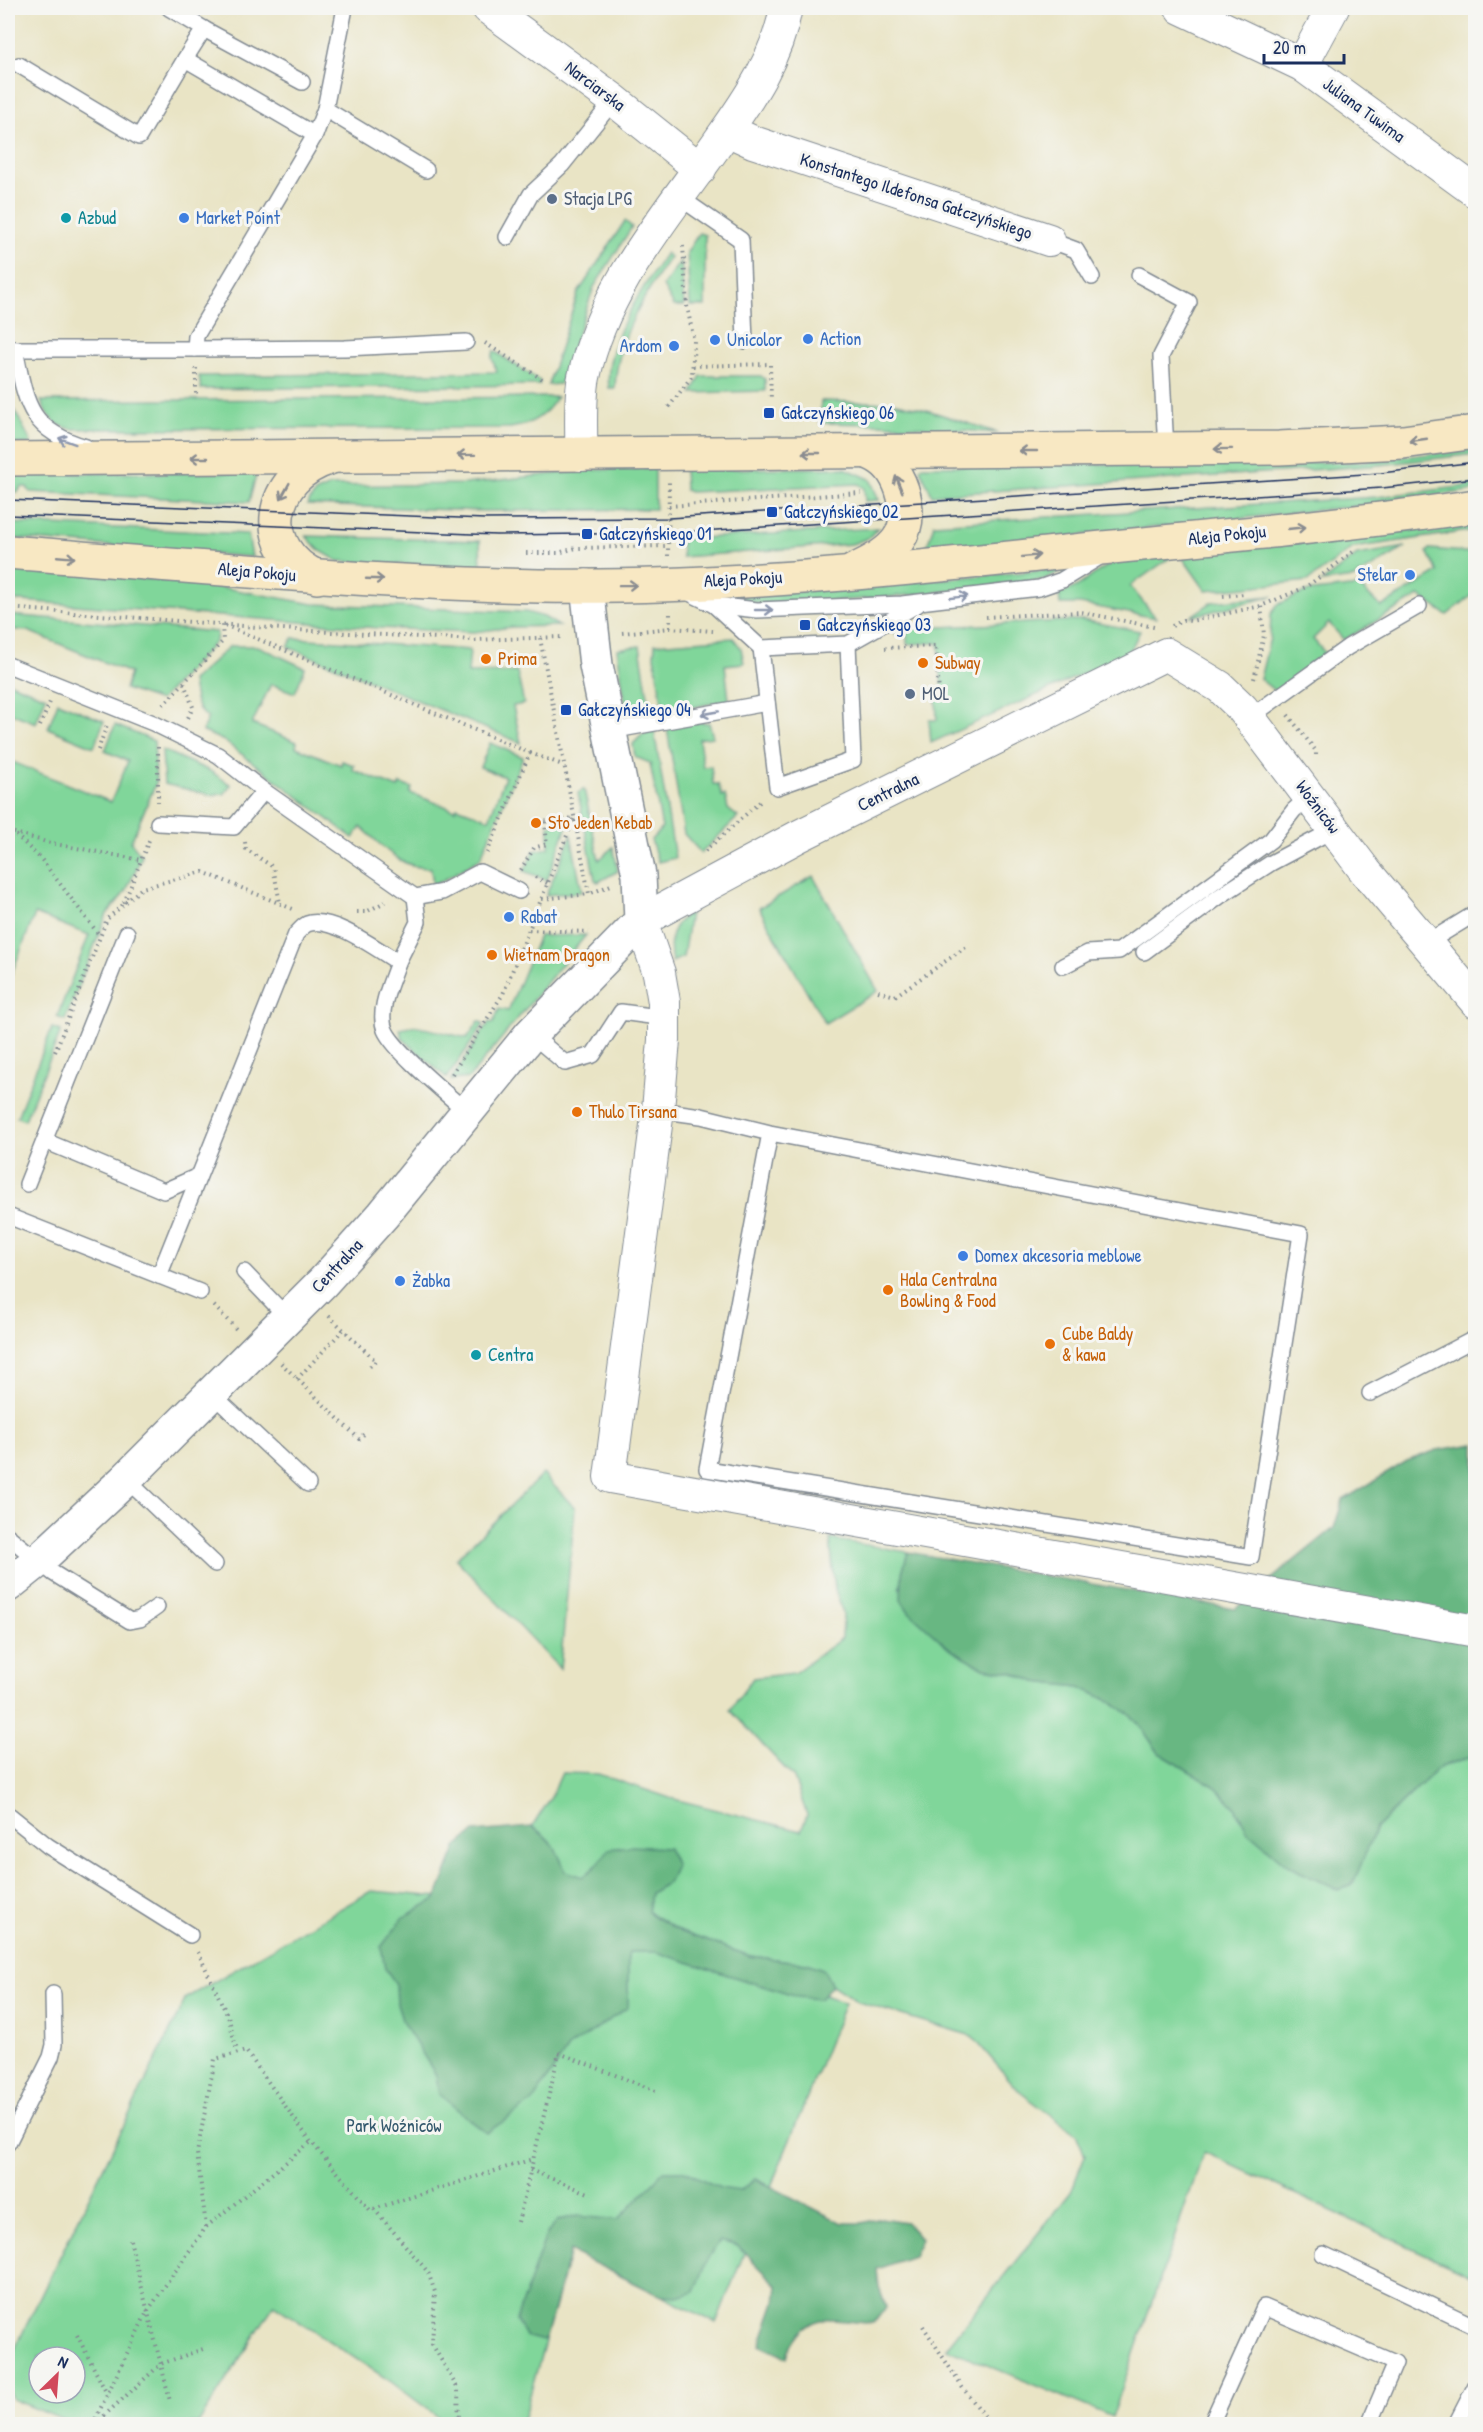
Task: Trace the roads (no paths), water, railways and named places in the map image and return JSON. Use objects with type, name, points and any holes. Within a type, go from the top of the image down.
[{"type":"main road","points":[[8,459],[1345,447],[1476,432]]},
{"type":"main road","points":[[848,574],[888,552],[900,537],[908,519],[906,504],[896,476],[886,462],[870,453]]},
{"type":"main road","points":[[317,577],[307,573],[290,557],[281,542],[276,519],[281,497],[294,477],[308,466],[331,457]]},
{"type":"main road","name":"Aleja Pokoju","points":[[8,552],[317,577],[587,586],[669,571],[848,574],[1476,506]]},
{"type":"street","name":"Narciarska","points":[[488,8],[614,100],[700,169]]},
{"type":"street","points":[[581,454],[584,377],[599,331],[622,280],[727,130],[771,58],[783,27],[786,8]]},
{"type":"street","name":"Juliana Tuwima","points":[[1181,8],[1302,65],[1476,192]]},
{"type":"street","points":[[1302,65],[1333,8]]},
{"type":"street","name":"Konstantego Ildefonsa Gałczyńskiego","points":[[727,130],[753,142],[1049,240]]},
{"type":"street","points":[[587,586],[596,665],[639,875],[641,921],[659,973],[665,1018],[658,1110],[610,1477],[1476,1631]]},
{"type":"street","name":"Woźniców","points":[[1137,668],[1166,654],[1220,687],[1245,713],[1366,872],[1476,1002]]},
{"type":"street","name":"Centralna","points":[[8,1585],[38,1561],[126,1479],[288,1318],[369,1231],[531,1034],[641,921],[799,836],[1137,668]]},
{"type":"lane","points":[[195,349],[196,336],[315,135],[325,109],[345,8]]},
{"type":"lane","points":[[173,9],[204,29],[303,82]]},
{"type":"lane","points":[[19,65],[140,137],[204,29]]},
{"type":"lane","points":[[185,59],[315,135]]},
{"type":"lane","points":[[507,237],[531,194],[562,165],[614,100]]},
{"type":"lane","points":[[325,109],[426,170]]},
{"type":"lane","points":[[679,197],[741,240],[746,341]]},
{"type":"lane","name":"Konstantego Ildefonsa Gałczyńskiego","points":[[1049,240],[1076,250],[1092,277]]},
{"type":"lane","points":[[1139,275],[1189,302],[1161,356],[1166,450]]},
{"type":"lane","points":[[123,458],[62,440],[39,423],[24,396],[11,349],[345,348],[473,341]]},
{"type":"lane","points":[[714,604],[757,610],[925,601],[1051,585],[1075,573],[1114,547]]},
{"type":"lane","points":[[669,571],[714,604],[761,648],[777,787],[853,760],[848,647]]},
{"type":"lane","points":[[761,648],[848,647],[925,601]]},
{"type":"lane","points":[[1245,713],[1348,647],[1419,606]]},
{"type":"lane","points":[[8,665],[153,723],[218,755],[264,791],[415,897],[442,892],[480,872],[515,889]]},
{"type":"lane","points":[[610,731],[768,703]]},
{"type":"lane","points":[[158,823],[234,827],[264,791]]},
{"type":"lane","points":[[1063,966],[1088,953],[1119,951],[1271,840],[1294,810],[1310,796]]},
{"type":"lane","points":[[1144,952],[1220,896],[1271,863],[1335,829]]},
{"type":"lane","points":[[415,897],[418,922],[398,962],[384,1005],[385,1029],[407,1057],[467,1112]]},
{"type":"lane","points":[[1425,944],[1476,913]]},
{"type":"lane","points":[[159,1276],[296,934],[306,924],[320,923],[350,933],[398,962]]},
{"type":"lane","points":[[27,1184],[127,933]]},
{"type":"lane","points":[[531,1034],[565,1063],[593,1055],[621,1012],[665,1018]]},
{"type":"lane","points":[[658,1110],[700,1116],[770,1133],[1301,1234],[1251,1557],[707,1469],[770,1133]]},
{"type":"lane","points":[[45,1142],[164,1191],[198,1176]]},
{"type":"lane","points":[[8,1216],[200,1292]]},
{"type":"lane","points":[[244,1272],[288,1318]]},
{"type":"lane","points":[[1370,1393],[1476,1338]]},
{"type":"lane","points":[[212,1393],[308,1484]]},
{"type":"lane","points":[[126,1479],[215,1564]]},
{"type":"lane","points":[[8,1536],[38,1561],[130,1621],[140,1620],[157,1607]]},
{"type":"lane","points":[[8,1815],[48,1846],[190,1935]]},
{"type":"lane","points":[[8,2143],[51,2057],[54,2045],[53,1994]]},
{"type":"lane","points":[[1323,2254],[1476,2327]]},
{"type":"lane","points":[[1211,2424],[1264,2307],[1395,2364],[1369,2424]]},
{"type":"lane","points":[[1456,2424],[1476,2385]]},
{"type":"tram line","points":[[8,500],[485,519],[669,518],[1381,473],[1476,462]]},
{"type":"tram line","points":[[8,515],[496,535],[669,533],[1382,488],[1476,478]]},
{"type":"place","name":"Stacja LPG","points":[[552,199]]},
{"type":"place","name":"Azbud","points":[[66,218]]},
{"type":"place","name":"Market Point","points":[[184,218]]},
{"type":"place","name":"Action","points":[[808,339]]},
{"type":"place","name":"Unicolor","points":[[715,340]]},
{"type":"place","name":"Ardom","points":[[674,346]]},
{"type":"place","name":"Gałczyńskiego 06","points":[[769,413]]},
{"type":"place","name":"Gałczyńskiego 02","points":[[772,512]]},
{"type":"place","name":"Gałczyńskiego 01","points":[[587,534]]},
{"type":"place","name":"Stelar","points":[[1410,575]]},
{"type":"place","name":"Gałczyńskiego 03","points":[[805,625]]},
{"type":"place","name":"Prima","points":[[486,659]]},
{"type":"place","name":"Subway","points":[[923,663]]},
{"type":"place","name":"MOL","points":[[910,694]]},
{"type":"place","name":"Gałczyńskiego 04","points":[[566,710]]},
{"type":"place","name":"Sto Jeden Kebab","points":[[536,823]]},
{"type":"place","name":"Rabat","points":[[509,917]]},
{"type":"place","name":"Wietnam Dragon","points":[[492,955]]},
{"type":"place","name":"Thulo Tirsana","points":[[577,1112]]},
{"type":"place","name":"Domex akcesoria meblowe","points":[[963,1256]]},
{"type":"place","name":"Żabka","points":[[400,1281]]},
{"type":"place","name":"Hala Centralna Bowling & Food","points":[[888,1290]]},
{"type":"place","name":"Cube Baldy & kawa","points":[[1050,1344]]},
{"type":"place","name":"Centra","points":[[476,1355]]},
{"type":"park label","name":"Park Woźniców","points":[[394,2126]]}]
